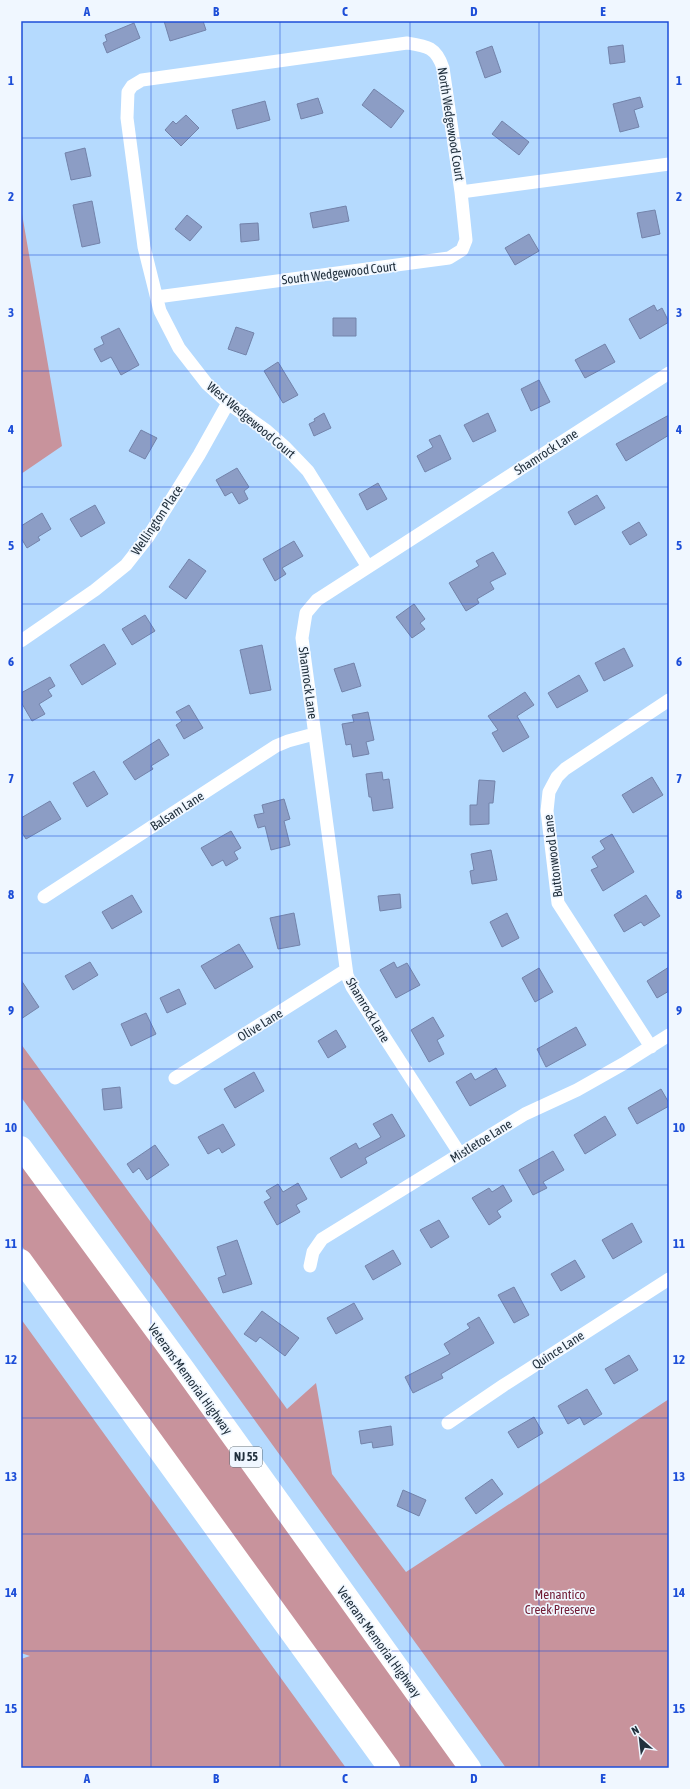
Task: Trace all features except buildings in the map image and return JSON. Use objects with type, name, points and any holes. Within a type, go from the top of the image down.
[{"type":"highway","name":"Veterans Memorial Highway","points":[[21,1147],[180,1363],[470,1768]]},
{"type":"highway","points":[[21,1260],[389,1768]]},
{"type":"street","name":"North Wedgewood Court","points":[[140,81],[407,43],[429,48],[440,59],[443,68],[461,192],[669,164]]},
{"type":"street","name":"West Wedgewood Court","points":[[140,81],[132,86],[128,92],[126,118],[144,247],[160,311],[179,348],[207,384],[228,403],[267,431],[308,471],[368,567]]},
{"type":"street","name":"South Wedgewood Court","points":[[157,297],[449,258],[462,250],[466,240],[461,192]]},
{"type":"street","name":"Shamrock Lane","points":[[460,1154],[352,987],[346,970],[302,638],[306,613],[317,600],[669,373]]},
{"type":"street","name":"Wellington Place","points":[[21,641],[95,590],[126,565],[148,537],[199,455],[228,403]]},
{"type":"street","name":"Buttonwood Lane","points":[[651,1047],[558,903],[547,811],[549,792],[557,777],[565,769],[669,700]]},
{"type":"street","name":"Balsam Lane","points":[[44,897],[276,746],[314,734]]},
{"type":"street","name":"Olive Lane","points":[[175,1078],[346,970]]},
{"type":"street","name":"Mistletoe Lane","points":[[310,1266],[313,1252],[322,1239],[525,1114],[577,1090],[669,1035]]},
{"type":"street","name":"Quince Lane","points":[[448,1423],[504,1385],[669,1279]]},
{"type":"green space","points":[[21,208],[62,446],[21,474]]},
{"type":"green space","name":"Menantico Creek Preserve","points":[[21,1044],[287,1409],[316,1383],[332,1474],[406,1572],[669,1399],[669,1768],[506,1768],[21,1097]]},
{"type":"green space","points":[[21,1161],[459,1768],[400,1768],[21,1245]]},
{"type":"green space","points":[[21,1319],[346,1768],[21,1768],[21,1659],[30,1656],[21,1653]]}]
